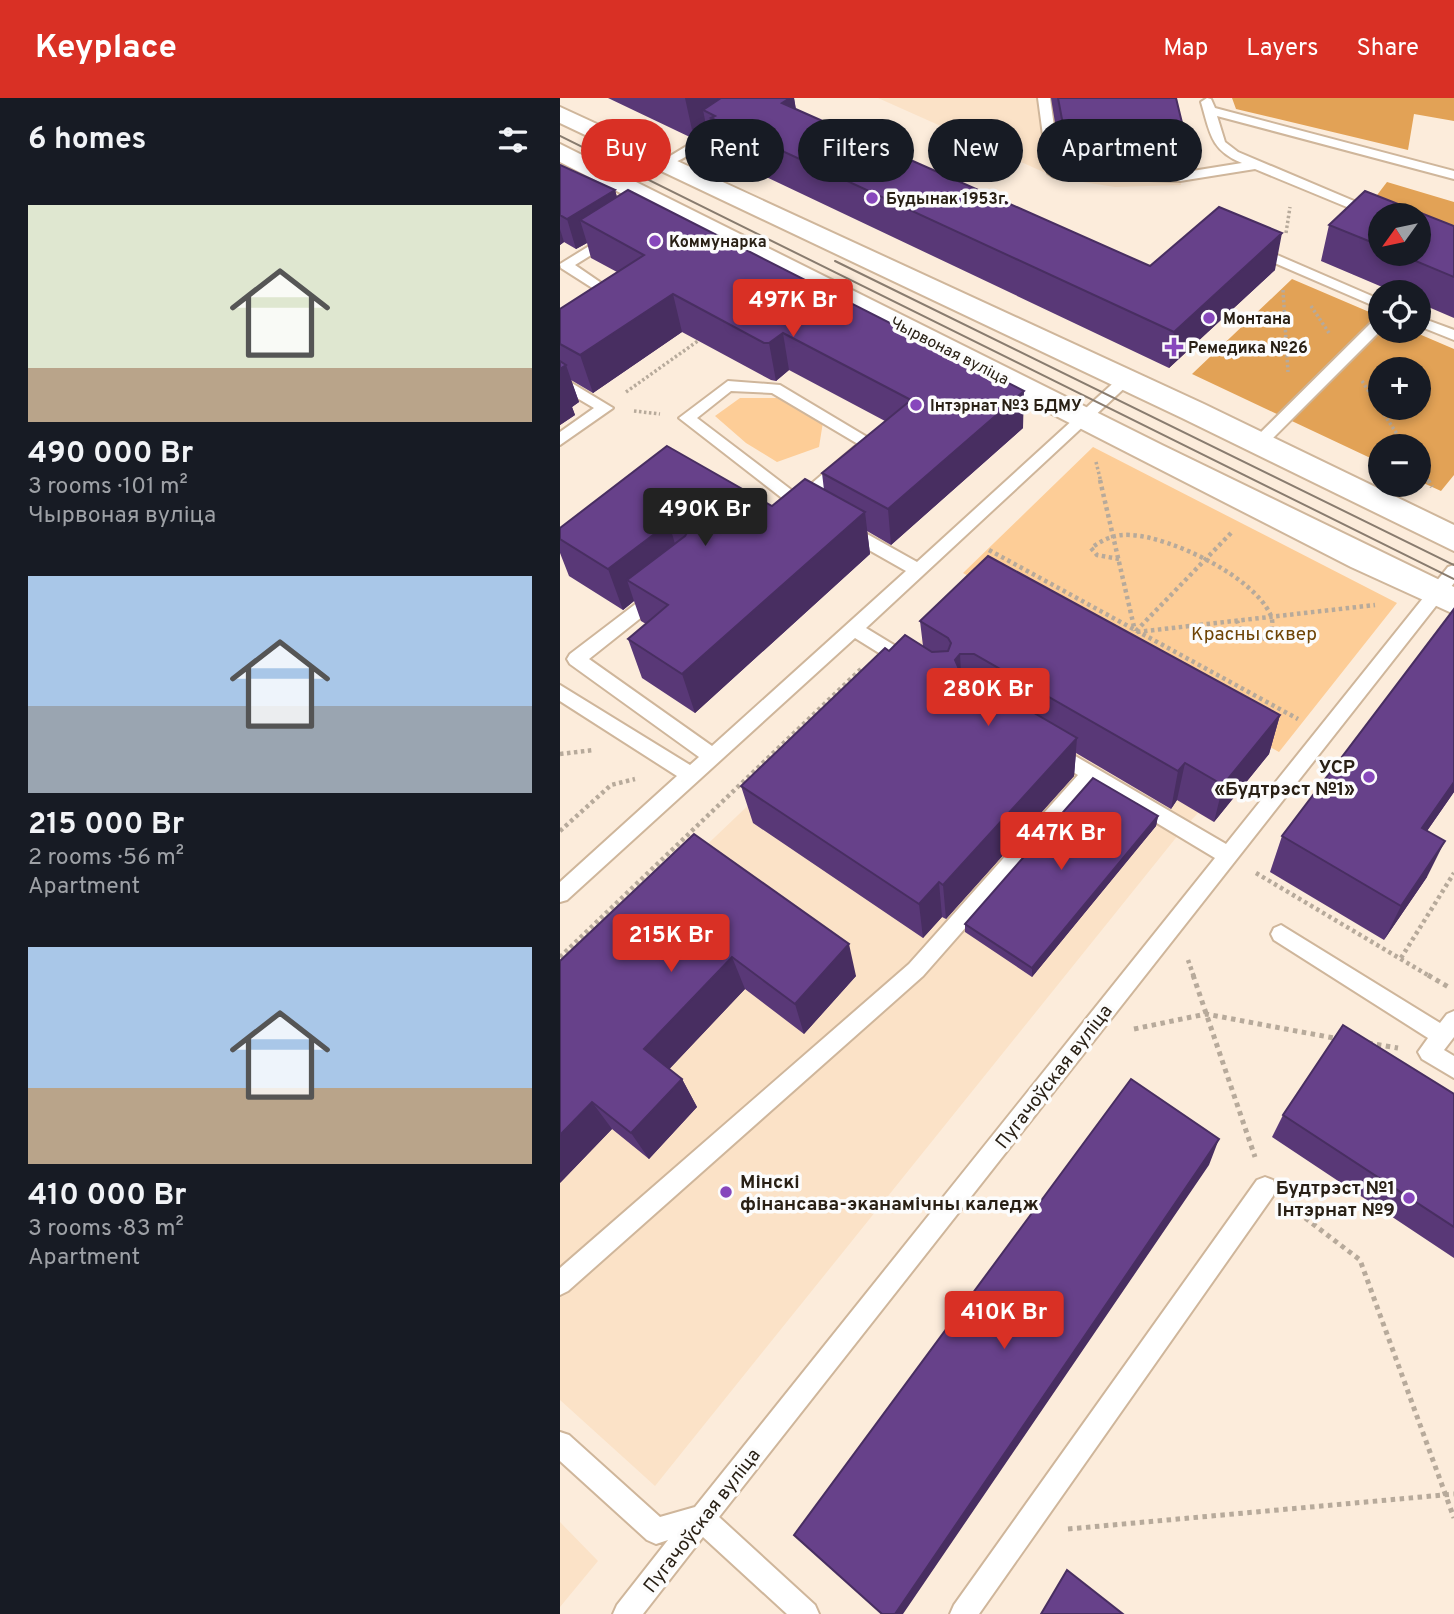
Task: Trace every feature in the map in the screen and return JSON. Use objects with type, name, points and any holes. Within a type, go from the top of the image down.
[{"type":"main road","points":[[560,114],[581,124]]},
{"type":"main road","name":"Чырвоная вуліца","points":[[560,152],[652,209],[1084,418],[1363,559],[1448,588]]},
{"type":"main road","points":[[671,168],[1126,379],[1454,539]]},
{"type":"lane","points":[[741,98],[764,105]]},
{"type":"lane","points":[[1044,98],[1055,173],[1180,177],[1254,166]]},
{"type":"lane","points":[[1208,104],[1219,143],[1233,155],[1254,166],[1368,211]]},
{"type":"lane","points":[[1208,104],[1454,175]]},
{"type":"lane","points":[[671,159],[764,105]]},
{"type":"lane","points":[[560,320],[603,289],[563,266],[620,230]]},
{"type":"lane","points":[[1237,241],[1368,299]]},
{"type":"lane","points":[[1431,326],[1454,335]]},
{"type":"lane","points":[[1259,443],[1368,334]]},
{"type":"lane","points":[[560,894],[1126,379]]},
{"type":"lane","points":[[560,381],[605,408],[560,440]]},
{"type":"lane","points":[[798,503],[869,443],[775,388],[728,386],[687,418],[798,503],[917,569]]},
{"type":"lane","points":[[668,587],[576,659],[712,756]]},
{"type":"lane","name":"Пугачоўская вуліца","points":[[626,1614],[1082,1040],[1237,861],[1448,588]]},
{"type":"lane","points":[[853,628],[922,671]]},
{"type":"lane","points":[[560,692],[690,775]]},
{"type":"lane","points":[[1034,741],[1237,861]]},
{"type":"lane","points":[[560,1283],[916,970],[1090,774]]},
{"type":"lane","points":[[1281,934],[1442,1037],[1454,1068]]},
{"type":"lane","points":[[963,1614],[1265,1188]]},
{"type":"lane","points":[[560,1444],[656,1531],[702,1518],[806,1614]]},
{"type":"path","points":[[605,408],[707,334]]},
{"type":"path","points":[[605,408],[687,418]]},
{"type":"path","points":[[1096,460],[1136,632]]},
{"type":"path","points":[[1136,632],[1241,523]]},
{"type":"path","points":[[1119,558],[1097,555],[1091,548],[1097,540],[1113,536],[1139,536],[1165,540],[1206,560],[1243,583],[1259,598],[1271,617],[1272,627],[1268,637],[1260,640],[1241,631],[1237,621]]},
{"type":"path","points":[[980,558],[998,540]]},
{"type":"path","points":[[989,550],[1302,722]]},
{"type":"path","points":[[1136,632],[1385,604]]},
{"type":"path","points":[[560,957],[883,649]]},
{"type":"path","points":[[560,831],[611,785],[674,764]]},
{"type":"path","points":[[1237,861],[1454,990]]},
{"type":"path","points":[[1401,958],[1454,873]]},
{"type":"path","points":[[1187,958],[1265,1188],[1360,1261],[1444,1497],[1454,1518]]},
{"type":"path","points":[[1082,1040],[1206,1014],[1348,1040]]},
{"type":"path","points":[[1362,1042],[1442,1037]]},
{"type":"path","points":[[1016,1539],[1081,1527],[1444,1497],[1454,1494]]},
{"type":"shaded area","points":[[878,98],[1164,98],[1169,119],[1037,119],[1037,169],[1023,163],[1023,119],[928,120]]},
{"type":"shaded area","points":[[1232,98],[1454,98],[1454,121],[1414,114],[1408,150],[1236,109]]},
{"type":"shaded area","points":[[1083,182],[1181,182],[1181,185],[1115,187]]},
{"type":"shaded area","points":[[1387,182],[1454,202],[1454,236],[1432,223],[1432,203],[1371,203]]},
{"type":"shaded area","points":[[1292,279],[1368,311],[1368,343],[1431,343],[1431,339],[1454,349],[1454,475],[1441,491],[1431,486],[1431,434],[1368,434],[1368,457],[1192,374]]},
{"type":"shaded area","name":"Мінскі фінансава-эканамічны каледж","points":[[975,589],[1214,822],[1198,813],[1183,829],[655,1486],[560,1400],[560,985]]},
{"type":"shaded area","points":[[560,1522],[598,1561],[560,1607]]},
{"type":"green space","points":[[740,398],[777,398],[823,422],[819,447],[777,462],[746,443],[715,416]]},
{"type":"green space","name":"Красны сквер","points":[[1093,447],[1397,603],[1279,752],[963,573]]},
{"type":"building","points":[[721,98],[790,98],[782,103],[818,119],[798,119],[798,158],[784,152],[784,119],[713,119],[711,118],[715,116],[703,110]]},
{"type":"building","points":[[1058,98],[1176,98],[1181,119],[1062,119]]},
{"type":"building","points":[[914,161],[928,168],[928,182],[960,182],[1150,266],[1219,207],[1282,233],[1174,332],[849,182],[914,182]]},
{"type":"building","points":[[560,165],[581,175],[581,182],[597,182],[615,190],[567,219],[560,215]]},
{"type":"building","points":[[628,190],[1024,391],[888,509],[822,473],[911,400],[783,333],[769,343],[764,343],[673,294],[580,355],[560,344],[560,309],[644,255],[580,220]]},
{"type":"building","points":[[1365,191],[1396,203],[1368,203],[1368,241],[1329,225]]},
{"type":"building","points":[[1432,217],[1454,226],[1454,277],[1428,266],[1432,266]]},
{"type":"building","points":[[667,446],[772,506],[805,479],[865,512],[682,674],[628,639],[668,605],[627,580],[685,536],[688,531],[686,524],[669,523],[608,569],[560,539],[560,528]]},
{"type":"building","points":[[988,556],[1280,715],[1223,785],[1185,763],[1178,771],[974,654],[960,654],[955,660],[959,669],[1077,738],[943,885],[939,882],[919,904],[741,786],[885,648],[889,651],[905,635],[932,652],[948,651],[951,643],[948,638],[920,621]]},
{"type":"building","points":[[1454,609],[1454,782],[1422,828],[1445,841],[1401,906],[1282,836]]},
{"type":"building","points":[[1093,778],[1158,816],[1032,968],[965,924]]},
{"type":"building","points":[[694,834],[849,944],[795,1004],[732,957],[644,1049],[682,1079],[631,1133],[592,1102],[560,1135],[560,961]]},
{"type":"building","name":"Будтрэст №1 Інтэрнат №9","points":[[1343,1025],[1454,1094],[1454,1227],[1283,1115]]},
{"type":"building","points":[[1131,1079],[1219,1139],[895,1614],[882,1614],[794,1535]]},
{"type":"building","points":[[1067,1570],[1123,1614],[1041,1614]]},
{"type":"tram line","points":[[560,136],[1454,579]]},
{"type":"tram line","points":[[835,261],[1454,565]]},
{"type":"place","name":"Будынак 1953г.","points":[[872,198]]},
{"type":"place","name":"Коммунарка","points":[[655,241]]},
{"type":"place","name":"Монтана","points":[[1209,318]]},
{"type":"place","name":"Ремедика №26","points":[[1174,347]]},
{"type":"place","name":"Інтэрнат №3 БДМУ","points":[[916,405]]},
{"type":"place","name":"УСР «Будтрэст №1»","points":[[1369,777]]},
{"type":"place","name":"Мінскі фінансава-эканамічны каледж","points":[[726,1192]]},
{"type":"place","name":"Будтрэст №1 Інтэрнат №9","points":[[1409,1198]]}]
